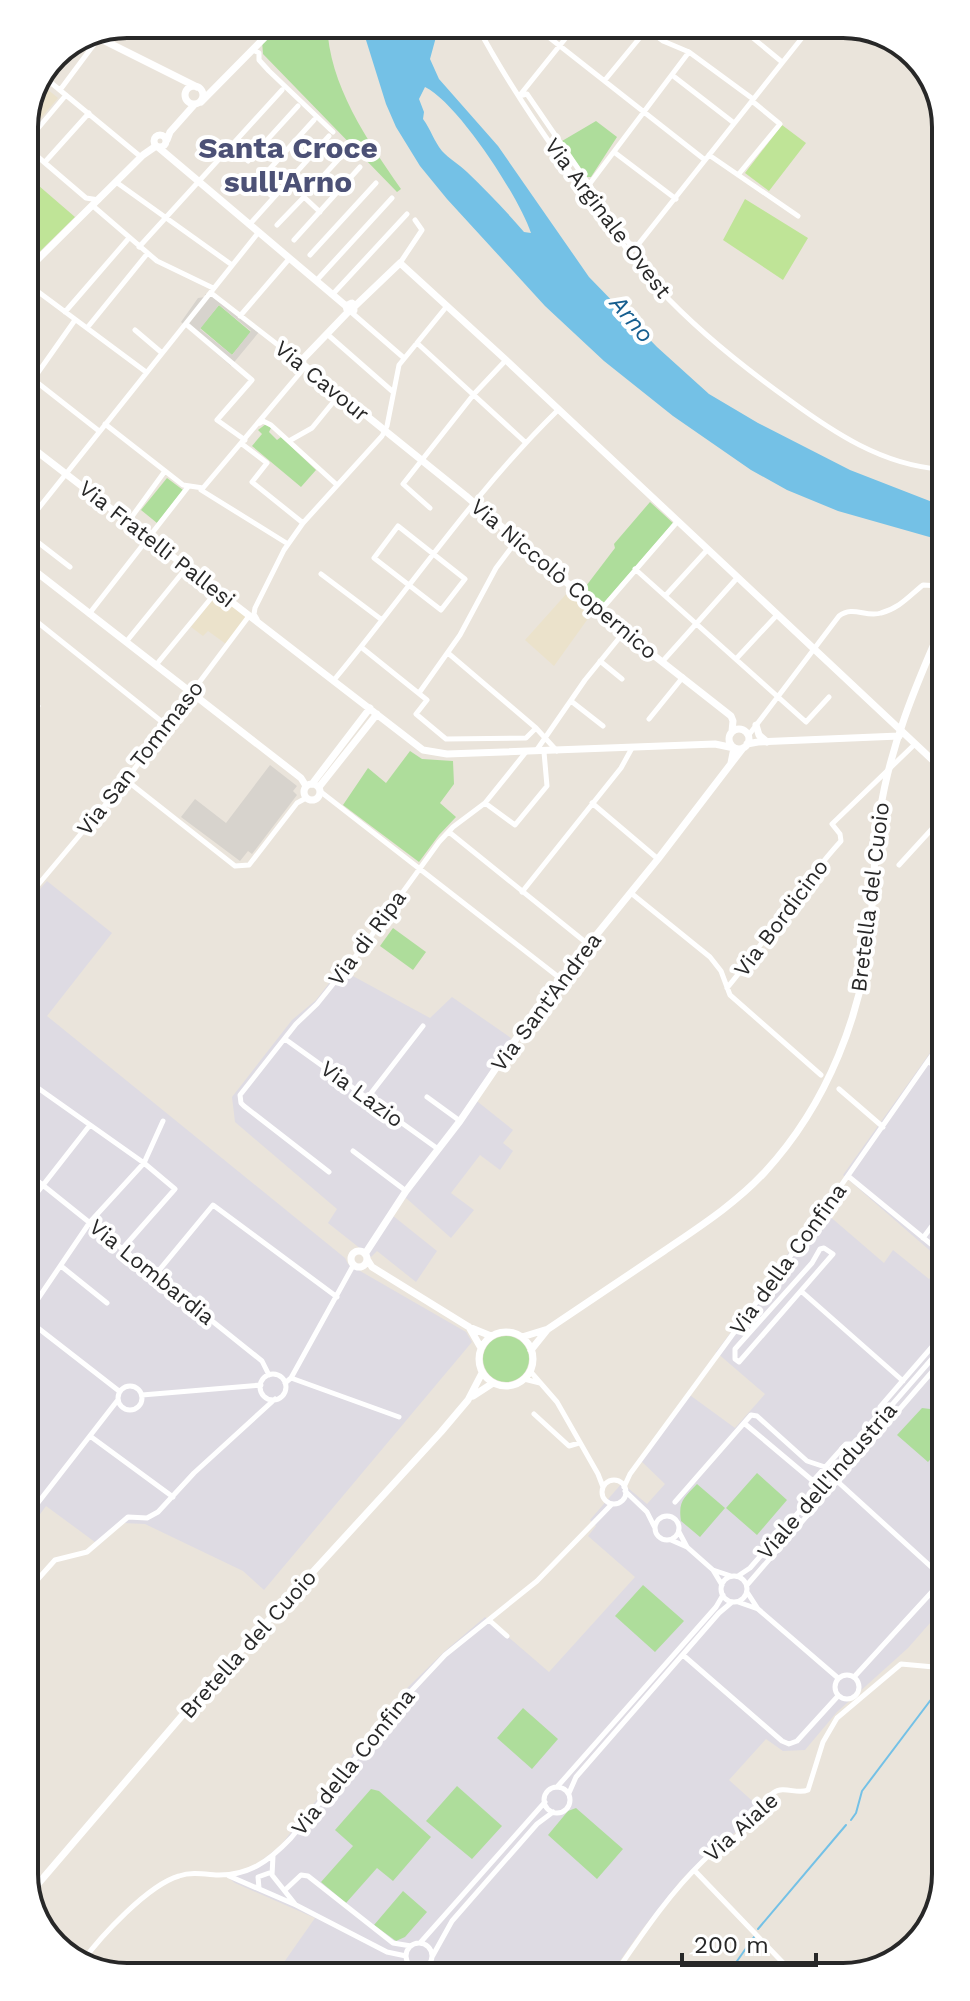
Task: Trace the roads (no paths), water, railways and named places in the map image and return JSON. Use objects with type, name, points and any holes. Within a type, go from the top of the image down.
[{"type":"main road","points":[[264,38],[255,55],[198,103],[164,137],[155,138],[157,146],[350,309]]},
{"type":"main road","points":[[108,41],[211,93]]},
{"type":"main road","points":[[164,137],[181,115],[186,90],[198,87]]},
{"type":"main road","points":[[198,87],[203,96],[198,103]]},
{"type":"main road","points":[[185,99],[188,103],[198,103]]},
{"type":"main road","points":[[38,259],[141,157],[157,146]]},
{"type":"main road","points":[[302,364],[326,333],[400,263],[932,760]]},
{"type":"main road","name":"Via Cavour","points":[[302,364],[385,432]]},
{"type":"main road","name":"Via Niccolò Copernico","points":[[385,432],[473,502],[624,632],[732,717],[730,734]]},
{"type":"main road","name":"Via Fratelli Pallesi","points":[[38,452],[429,752],[540,752],[715,744]]},
{"type":"main road","points":[[38,574],[318,791]]},
{"type":"main road","name":"Bretella del Cuoio","points":[[531,1350],[548,1329],[725,1208],[763,1173],[802,1123],[831,1076],[858,995],[871,921],[879,813],[903,721],[932,650]]},
{"type":"main road","points":[[318,791],[304,791],[306,798],[314,801],[370,708]]},
{"type":"main road","points":[[318,791],[377,714]]},
{"type":"main road","points":[[715,744],[740,729],[762,742],[905,736]]},
{"type":"main road","points":[[730,734],[729,743],[734,748]]},
{"type":"main road","points":[[734,748],[749,736],[759,735],[762,742]]},
{"type":"main road","name":"Via Sant'Andrea","points":[[365,1253],[519,1033],[658,859],[749,736]]},
{"type":"main road","points":[[715,744],[734,748]]},
{"type":"main road","name":"Via Sant'Andrea","points":[[731,763],[734,748]]},
{"type":"main road","points":[[357,1266],[365,1253]]},
{"type":"main road","points":[[357,1266],[352,1257],[365,1253]]},
{"type":"main road","points":[[365,1253],[372,1267]]},
{"type":"main road","points":[[357,1266],[372,1267],[469,1327],[491,1336],[481,1348],[469,1327]]},
{"type":"main road","name":"Bretella del Cuoio","points":[[491,1336],[509,1332],[522,1337],[548,1329]]},
{"type":"main road","points":[[522,1337],[531,1350],[530,1371],[524,1379]]},
{"type":"main road","name":"Bretella del Cuoio","points":[[468,1400],[482,1373],[478,1361],[481,1348]]},
{"type":"main road","points":[[482,1373],[493,1383]]},
{"type":"main road","name":"Bretella del Cuoio","points":[[39,1883],[192,1704],[468,1400],[493,1383],[512,1385],[524,1379]]},
{"type":"street","name":"Via Arginale Ovest","points":[[484,38],[572,175],[658,288],[764,382],[838,433],[885,458],[932,468]]},
{"type":"street","points":[[550,38],[707,158],[798,216]]},
{"type":"street","points":[[519,96],[566,38]]},
{"type":"street","points":[[605,80],[640,38]]},
{"type":"street","points":[[659,38],[689,52],[780,124],[738,175]]},
{"type":"street","points":[[753,38],[782,62]]},
{"type":"street","points":[[519,96],[527,94],[588,186],[634,247],[639,245],[676,199],[801,38]]},
{"type":"street","points":[[60,90],[92,46]]},
{"type":"street","points":[[588,186],[689,52]]},
{"type":"street","points":[[249,226],[331,134],[255,55]]},
{"type":"street","points":[[673,74],[734,123]]},
{"type":"street","points":[[50,82],[141,157]]},
{"type":"street","points":[[139,247],[282,90]]},
{"type":"street","points":[[38,128],[66,95]]},
{"type":"street","points":[[248,161],[298,106]]},
{"type":"street","points":[[45,162],[89,113]]},
{"type":"street","points":[[273,197],[257,183],[314,120]]},
{"type":"street","points":[[293,144],[309,158]]},
{"type":"street","points":[[314,186],[346,151]]},
{"type":"street","points":[[614,152],[676,199]]},
{"type":"street","name":"Via Cavour","points":[[38,156],[96,203],[147,254],[212,291],[302,364]]},
{"type":"street","points":[[294,240],[360,167]]},
{"type":"street","points":[[115,182],[232,265]]},
{"type":"street","points":[[310,255],[376,183]]},
{"type":"street","points":[[277,225],[304,197],[320,212]]},
{"type":"street","points":[[316,282],[392,198]]},
{"type":"street","points":[[332,295],[407,214]]},
{"type":"street","points":[[400,263],[422,230],[415,220]]},
{"type":"street","points":[[38,509],[258,233]]},
{"type":"street","points":[[65,312],[129,238]]},
{"type":"street","points":[[87,328],[147,254]]},
{"type":"street","points":[[240,316],[289,259]]},
{"type":"street","points":[[38,292],[146,372]]},
{"type":"street","points":[[260,623],[254,614],[255,608],[288,544],[303,523],[385,432],[397,371],[447,306]]},
{"type":"street","points":[[350,309],[404,358]]},
{"type":"street","points":[[38,369],[75,320]]},
{"type":"street","points":[[185,324],[252,380],[217,420],[267,463],[252,482],[303,523]]},
{"type":"street","points":[[135,330],[162,353]]},
{"type":"street","points":[[326,333],[393,391]]},
{"type":"street","points":[[417,343],[525,442]]},
{"type":"street","points":[[430,508],[403,484],[474,394],[506,360]]},
{"type":"street","points":[[200,489],[206,486],[260,423],[302,364]]},
{"type":"street","points":[[38,386],[99,431]]},
{"type":"street","points":[[289,441],[312,428],[339,395]]},
{"type":"street","points":[[334,680],[473,502],[525,442],[558,410]]},
{"type":"street","points":[[260,423],[266,422],[337,485]]},
{"type":"street","points":[[105,424],[188,487],[200,489],[288,544]]},
{"type":"street","points":[[128,522],[165,471]]},
{"type":"street","points":[[89,614],[188,487]]},
{"type":"street","points":[[600,611],[677,522]]},
{"type":"street","points":[[398,526],[433,554],[465,579],[441,610],[374,558],[398,526]]},
{"type":"street","points":[[419,693],[448,653],[496,568],[517,539]]},
{"type":"street","points":[[38,542],[70,567]]},
{"type":"street","points":[[666,595],[708,549]]},
{"type":"street","points":[[126,642],[187,567]]},
{"type":"street","points":[[635,569],[806,722],[829,697]]},
{"type":"street","points":[[321,574],[382,620]]},
{"type":"street","points":[[662,662],[738,577]]},
{"type":"street","name":"Via Sant'Andrea","points":[[749,736],[776,696],[844,612],[877,615],[897,608],[923,585],[932,586]]},
{"type":"street","points":[[156,665],[217,591]]},
{"type":"street","points":[[239,607],[255,608]]},
{"type":"street","points":[[736,659],[777,615]]},
{"type":"street","name":"Via San Tommaso","points":[[38,885],[126,780],[249,616]]},
{"type":"street","points":[[38,623],[166,725]]},
{"type":"street","points":[[485,803],[515,825],[547,786],[540,752],[546,737],[624,632]]},
{"type":"street","points":[[361,647],[427,700],[416,714],[446,739],[526,738],[536,728]]},
{"type":"street","points":[[448,653],[536,728],[557,751]]},
{"type":"street","points":[[600,661],[622,679]]},
{"type":"street","points":[[649,719],[683,677]]},
{"type":"street","points":[[571,701],[603,726]]},
{"type":"street","name":"Via Bordicino","points":[[727,988],[756,953],[813,871],[841,841],[832,824],[915,744]]},
{"type":"street","points":[[522,892],[621,768],[632,748]]},
{"type":"street","name":"Via di Ripa","points":[[329,1172],[244,1106],[239,1099],[243,1090],[366,943],[449,832],[485,803],[526,752]]},
{"type":"street","points":[[126,780],[235,866],[242,867],[249,865],[297,803],[306,798]]},
{"type":"street","points":[[318,791],[561,979]]},
{"type":"street","points":[[592,803],[658,859]]},
{"type":"street","points":[[899,865],[932,829]]},
{"type":"street","points":[[449,832],[589,945]]},
{"type":"street","points":[[631,893],[710,957],[721,971],[730,995],[821,1075]]},
{"type":"street","points":[[368,1097],[423,1026]]},
{"type":"street","name":"Via Lazio","points":[[285,1039],[439,1149]]},
{"type":"street","name":"Via della Confina","points":[[88,1954],[114,1923],[166,1881],[183,1875],[246,1872],[273,1856],[401,1702],[445,1655],[537,1581],[603,1511],[621,1501],[630,1474],[848,1176],[932,1055]]},
{"type":"street","points":[[928,1061],[932,1064]]},
{"type":"street","points":[[38,1088],[144,1163],[175,1189],[123,1248]]},
{"type":"street","points":[[839,1089],[883,1127]]},
{"type":"street","points":[[427,1097],[460,1121]]},
{"type":"street","points":[[38,1299],[90,1222],[144,1163],[163,1121]]},
{"type":"street","points":[[38,1191],[90,1125]]},
{"type":"street","points":[[353,1151],[406,1191]]},
{"type":"street","points":[[848,1176],[932,1245]]},
{"type":"street","name":"Via Lombardia","points":[[38,1182],[262,1361],[269,1375]]},
{"type":"street","points":[[156,1274],[213,1205],[337,1297]]},
{"type":"street","points":[[923,1238],[932,1226]]},
{"type":"street","points":[[820,1249],[829,1250],[833,1254],[801,1291],[739,1362],[735,1359],[735,1349],[812,1263],[820,1249]]},
{"type":"street","points":[[61,1266],[107,1303]]},
{"type":"street","points":[[38,1579],[55,1560],[87,1552],[128,1517],[147,1518],[158,1512],[194,1473],[284,1394],[288,1381],[357,1266]]},
{"type":"street","points":[[801,1291],[903,1381]]},
{"type":"street","points":[[38,1328],[119,1391]]},
{"type":"street","points":[[884,1416],[880,1407],[932,1347]]},
{"type":"street","name":"Viale dell'Industria","points":[[722,1585],[726,1579],[750,1568],[932,1359]]},
{"type":"street","points":[[530,1371],[557,1402],[598,1474],[603,1487],[603,1511]]},
{"type":"street","name":"Viale dell'Industria","points":[[430,1963],[455,1917],[537,1824],[553,1812],[562,1812],[567,1808],[576,1777],[721,1611],[735,1602],[932,1372]]},
{"type":"street","points":[[142,1395],[261,1385],[269,1375],[279,1375],[288,1381],[399,1417]]},
{"type":"street","points":[[524,1379],[541,1384]]},
{"type":"street","points":[[117,1401],[124,1409],[131,1410],[139,1406],[142,1395],[130,1385],[119,1391]]},
{"type":"street","points":[[261,1385],[265,1396],[275,1399]]},
{"type":"street","points":[[38,1503],[117,1401],[119,1391]]},
{"type":"street","points":[[534,1414],[569,1446],[579,1443]]},
{"type":"street","points":[[675,1502],[751,1415],[755,1415],[807,1461],[825,1467]]},
{"type":"street","points":[[744,1423],[813,1481],[817,1492]]},
{"type":"street","points":[[90,1436],[173,1497]]},
{"type":"street","points":[[813,1481],[846,1444],[860,1444]]},
{"type":"street","points":[[598,1474],[608,1481],[618,1481],[647,1512],[675,1519],[687,1547]]},
{"type":"street","name":"Via della Confina","points":[[618,1481],[630,1474]]},
{"type":"street","points":[[603,1487],[608,1481]]},
{"type":"street","points":[[837,1481],[932,1568]]},
{"type":"street","points":[[603,1498],[612,1504]]},
{"type":"street","points":[[621,1501],[634,1501]]},
{"type":"street","points":[[285,1890],[301,1875],[308,1876],[393,1943],[411,1946],[420,1943],[545,1802],[549,1790],[557,1787],[716,1607],[723,1595],[722,1585],[713,1570],[687,1547],[661,1538],[647,1512]]},
{"type":"street","points":[[655,1529],[662,1517]]},
{"type":"street","points":[[670,1540],[679,1531]]},
{"type":"street","points":[[713,1570],[735,1576]]},
{"type":"street","name":"Viale dell'Industria","points":[[735,1576],[747,1588]]},
{"type":"street","points":[[747,1588],[758,1609],[838,1678]]},
{"type":"street","points":[[854,1677],[932,1592]]},
{"type":"street","points":[[723,1595],[758,1609]]},
{"type":"street","points":[[489,1620],[507,1636]]},
{"type":"street","points":[[683,1655],[789,1744],[797,1741],[838,1696]]},
{"type":"street","name":"Via Aiale","points":[[622,1963],[652,1919],[713,1852],[745,1830],[775,1791],[808,1790],[823,1742],[837,1718],[897,1666],[909,1663],[932,1666]]},
{"type":"street","points":[[844,1675],[854,1677],[859,1685],[857,1695],[848,1699],[838,1696],[835,1688],[838,1678],[844,1675]]},
{"type":"street","points":[[557,1787],[569,1793]]},
{"type":"street","points":[[545,1802],[553,1812]]},
{"type":"street","points":[[270,1874],[273,1856]]},
{"type":"street","points":[[257,1867],[270,1874],[296,1905]]},
{"type":"street","points":[[695,1871],[783,1963]]},
{"type":"street","points":[[246,1872],[257,1888]]},
{"type":"street","points":[[257,1888],[258,1877],[270,1874]]},
{"type":"street","points":[[228,1875],[296,1905],[411,1963]]},
{"type":"street","points":[[420,1943],[430,1949],[432,1957]]},
{"type":"street","points":[[405,1963],[411,1946]]},
{"type":"water","name":"Arno","points":[[365,38],[436,38],[430,59],[439,79],[498,146],[589,277],[657,347],[709,394],[758,423],[850,470],[932,502],[932,538],[838,511],[787,490],[751,470],[673,416],[604,361],[545,306],[447,199],[420,166],[396,127]],"holes":[[[425,87],[454,112],[501,175],[531,233],[524,232],[482,186],[439,147],[423,119],[419,99]]]},
{"type":"waterway","points":[[851,1820],[862,1791],[932,1698]]},
{"type":"waterway","points":[[758,1929],[846,1825]]},
{"type":"waterway","points":[[736,1963],[754,1937]]},
{"type":"district","name":"Santa Croce sull'Arno","points":[[288,164]]}]
